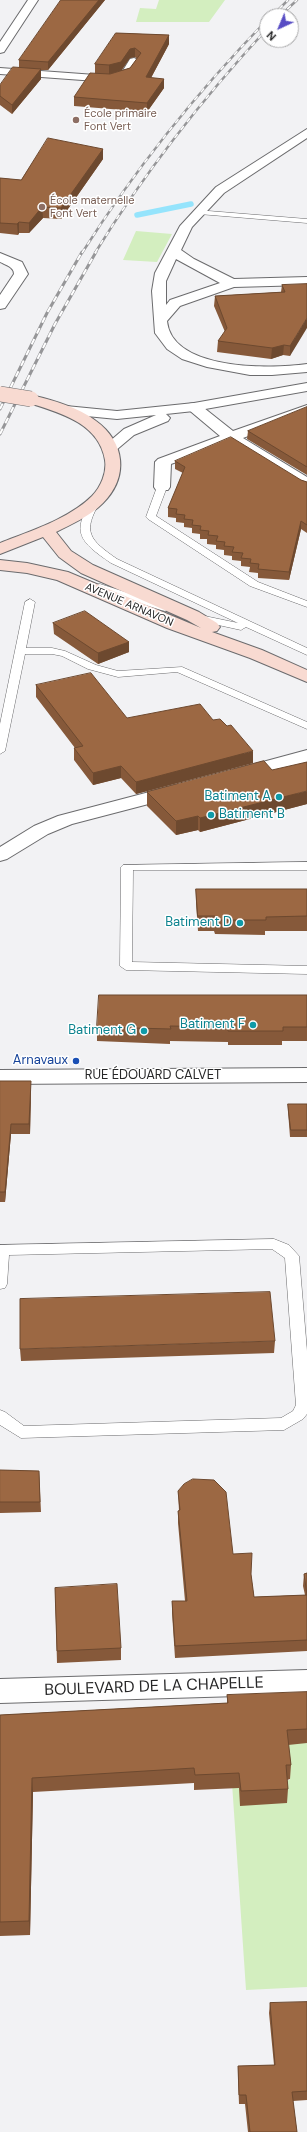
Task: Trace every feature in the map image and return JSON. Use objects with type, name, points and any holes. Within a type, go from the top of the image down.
[{"type":"main road","points":[[0,394],[30,399],[66,410],[97,428],[110,448],[115,468],[104,492],[96,501],[1,559]]},
{"type":"main road","name":"AVENUE ARNAVON","points":[[47,531],[64,554],[88,569],[193,616],[256,654]]},
{"type":"main road","name":"AVENUE ARNAVON","points":[[1,559],[27,568],[62,576],[173,624],[256,654],[307,677]]},
{"type":"street","points":[[0,50],[33,0]]},
{"type":"street","points":[[0,71],[110,80],[126,74],[134,61]]},
{"type":"street","points":[[307,133],[220,190],[186,226],[159,282],[162,333],[176,350],[197,360],[229,368],[268,371],[307,368]]},
{"type":"street","points":[[174,251],[189,262],[232,284]]},
{"type":"street","points":[[0,257],[17,265],[21,271],[21,274],[0,305]]},
{"type":"street","points":[[161,319],[175,303],[232,284],[307,281]]},
{"type":"street","points":[[66,410],[117,415],[194,407],[305,389]]},
{"type":"street","points":[[194,407],[230,436],[307,484]]},
{"type":"street","points":[[110,448],[137,427],[194,407]]},
{"type":"street","points":[[162,487],[163,462],[230,436],[307,409]]},
{"type":"street","points":[[224,778],[307,756]]},
{"type":"street","points":[[0,855],[41,830],[65,820],[193,786]]},
{"type":"street","name":"RUE ÉDOUARD CALVET","points":[[0,1077],[307,1075]]},
{"type":"street","name":"BOULEVARD DE LA CHAPELLE","points":[[0,1691],[307,1682]]},
{"type":"lane","points":[[199,212],[307,221]]},
{"type":"lane","points":[[162,487],[151,517],[254,584],[307,604]]},
{"type":"lane","points":[[96,501],[85,519],[85,533],[93,546],[114,561],[307,652]]},
{"type":"lane","points":[[62,576],[90,583],[193,616],[262,631]]},
{"type":"lane","points":[[0,751],[30,602]]},
{"type":"lane","points":[[20,651],[52,650],[65,654],[92,667],[118,674],[178,670],[307,726]]},
{"type":"lane","points":[[307,866],[127,867],[126,966],[307,970]]},
{"type":"lane","points":[[0,1284],[1,1250],[274,1244],[284,1249],[292,1256],[304,1406],[298,1415],[284,1424],[21,1432],[7,1423],[0,1416]]},
{"type":"green space","points":[[159,0],[225,0],[209,22],[136,22],[140,8],[156,9]]},
{"type":"green space","points":[[136,231],[172,234],[157,262],[123,260]]},
{"type":"green space","points":[[283,1708],[307,1708],[307,1987],[246,1990],[232,1783],[290,1780]]},
{"type":"building","points":[[61,0],[99,0],[48,62],[19,60]]},
{"type":"building","points":[[116,33],[169,35],[146,77],[164,79],[147,103],[74,97],[90,73],[110,74],[130,68],[141,53],[135,48],[130,49],[121,62],[109,65],[95,64]]},
{"type":"building","points":[[13,67],[41,69],[12,105],[0,96],[0,85]]},
{"type":"building","points":[[48,138],[103,149],[61,208],[42,207],[29,223],[0,223],[0,178],[21,180]]},
{"type":"building","points":[[307,284],[307,318],[290,346],[284,345],[272,348],[218,341],[227,328],[215,296],[285,292],[282,285]]},
{"type":"building","points":[[307,407],[307,467],[248,431]]},
{"type":"building","points":[[231,437],[301,480],[307,482],[307,525],[301,521],[289,572],[258,569],[259,564],[250,563],[251,559],[241,558],[243,553],[232,552],[234,547],[224,546],[225,542],[216,541],[218,536],[208,535],[209,531],[200,530],[201,526],[192,525],[193,520],[184,519],[185,515],[176,514],[177,509],[168,508],[185,467],[175,461]]},
{"type":"building","points":[[85,611],[129,642],[98,653],[53,623]]},
{"type":"building","points":[[91,673],[127,718],[200,704],[213,720],[220,719],[227,726],[231,725],[253,751],[136,782],[121,766],[93,773],[74,748],[83,746],[36,685]]},
{"type":"building","points":[[264,761],[272,770],[307,762],[307,791],[200,818],[198,816],[176,821],[147,792]]},
{"type":"building","points":[[196,889],[307,889],[307,916],[266,917],[266,920],[215,920],[215,916],[198,916]]},
{"type":"building","points":[[99,995],[307,995],[307,1027],[283,1027],[283,1031],[228,1031],[228,1027],[170,1026],[171,1029],[97,1027]]},
{"type":"building","points":[[0,1081],[31,1081],[29,1124],[11,1124],[5,1192],[0,1192]]},
{"type":"building","points":[[288,1104],[307,1104],[307,1130],[291,1130]]},
{"type":"building","points":[[270,1292],[275,1341],[20,1349],[20,1299]]},
{"type":"building","points":[[0,1470],[39,1471],[40,1502],[0,1502]]},
{"type":"building","points":[[193,1479],[214,1480],[226,1492],[233,1554],[252,1553],[251,1574],[254,1597],[307,1595],[307,1640],[175,1646],[172,1601],[187,1601],[178,1511],[180,1510],[178,1491],[184,1484]]},
{"type":"building","points":[[307,1573],[307,1595],[304,1574]]},
{"type":"building","points":[[117,1584],[121,1648],[57,1651],[55,1588]]},
{"type":"building","points":[[307,1692],[307,1729],[287,1730],[291,1765],[286,1765],[288,1789],[241,1791],[239,1773],[195,1775],[194,1768],[32,1778],[29,1921],[0,1922],[0,1715],[228,1703],[227,1695]]},
{"type":"building","points":[[307,2002],[307,2091],[292,2092],[297,2132],[250,2132],[246,2095],[239,2095],[238,2066],[275,2065],[270,2003]]},
{"type":"waterway","points":[[137,215],[191,204]]},
{"type":"railway","points":[[280,8],[288,0]]},
{"type":"railway","points":[[288,8],[297,0]]},
{"type":"railway","points":[[82,253],[123,191],[145,161],[216,75],[259,28]]},
{"type":"railway","points":[[95,253],[114,223],[175,137],[197,109],[259,38]]},
{"type":"railway","points":[[0,409],[47,313],[82,252]]},
{"type":"railway","points":[[0,434],[55,324],[96,252]]},
{"type":"place","name":"École primaire Font Vert","points":[[76,120]]},
{"type":"place","name":"École maternelle Font Vert","points":[[42,207]]},
{"type":"place","name":"Batiment A","points":[[279,797]]},
{"type":"place","name":"Batiment B","points":[[211,815]]},
{"type":"place","name":"Batiment D","points":[[240,923]]},
{"type":"place","name":"Batiment F","points":[[253,1025]]},
{"type":"place","name":"Batiment G","points":[[144,1031]]},
{"type":"place","name":"Arnavaux","points":[[76,1061]]}]
